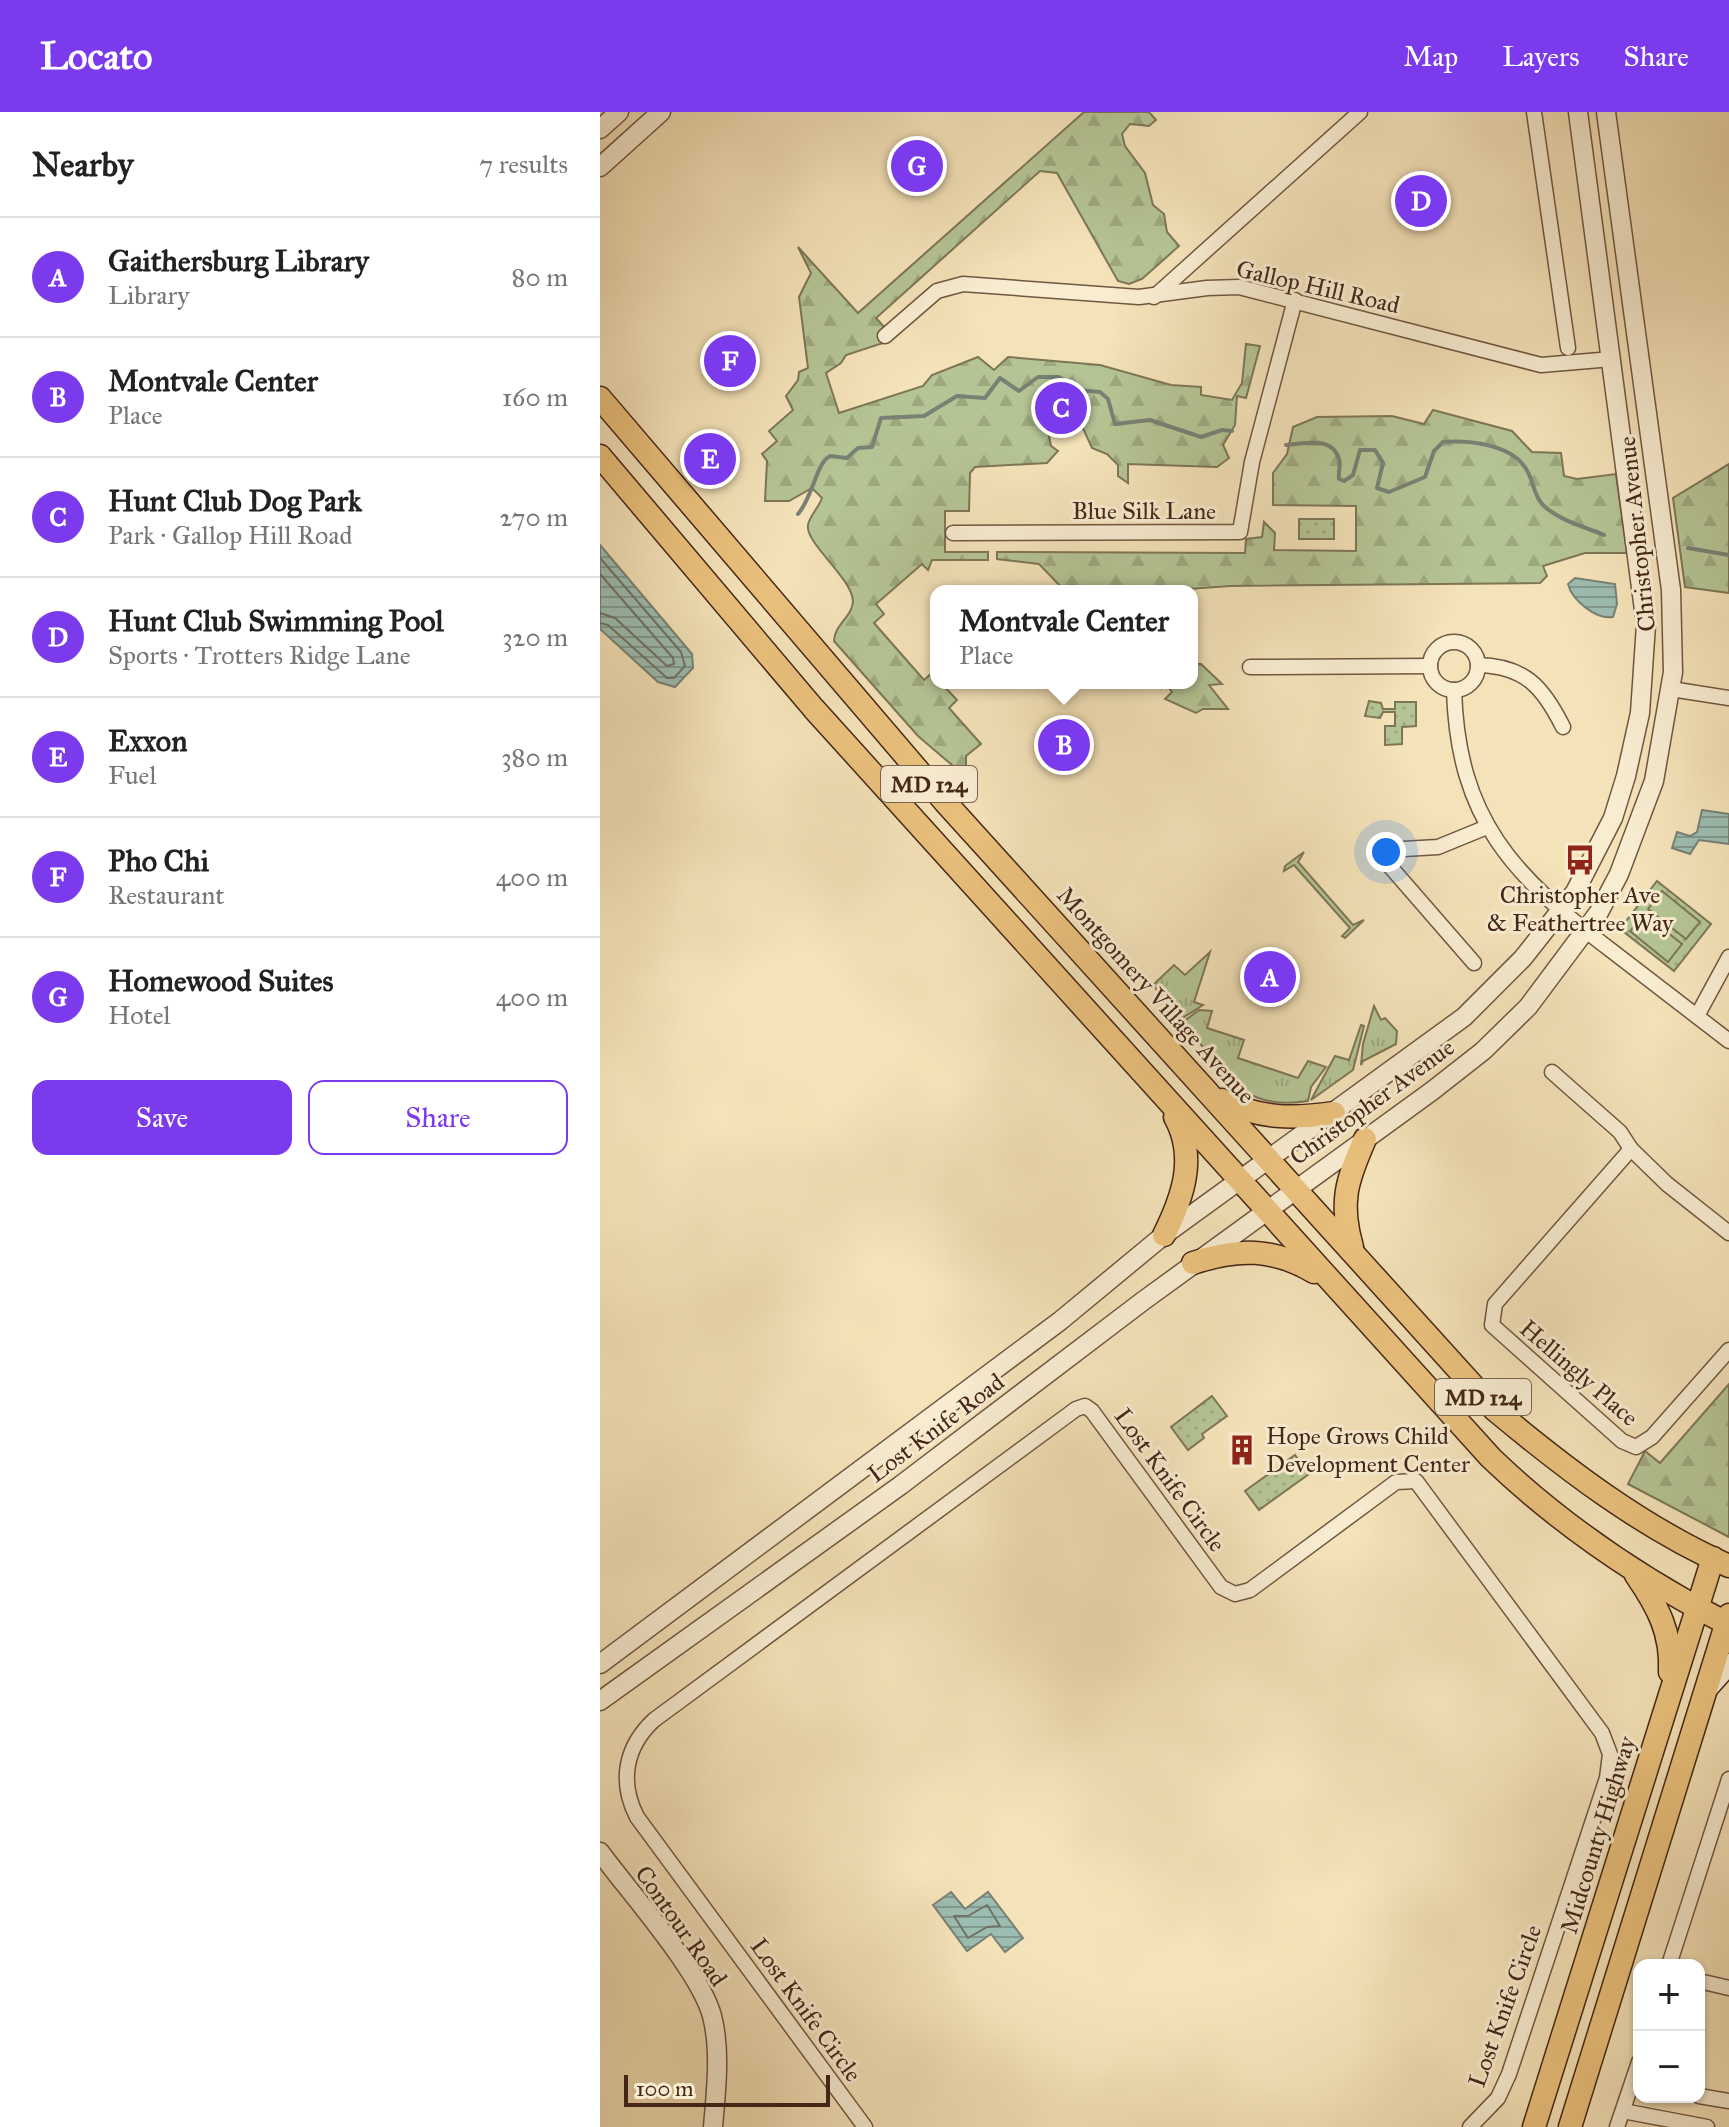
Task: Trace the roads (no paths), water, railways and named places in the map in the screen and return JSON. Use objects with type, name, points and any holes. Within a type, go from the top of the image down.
[{"type":"main road","name":"Montgomery Village Avenue","points":[[600,398],[945,802],[1495,1410],[1574,1475],[1721,1562]]},
{"type":"main road","name":"MD 124","points":[[600,456],[814,709],[992,902],[1326,1279],[1530,1495],[1631,1568],[1659,1608],[1667,1631],[1671,1654],[1669,1694]]},
{"type":"main road","points":[[1210,1094],[1244,1111],[1272,1118],[1334,1113]]},
{"type":"main road","points":[[1164,1235],[1178,1207],[1187,1160],[1180,1126],[1165,1099]]},
{"type":"main road","points":[[1354,1252],[1345,1224],[1344,1194],[1365,1139]]},
{"type":"main road","points":[[1193,1263],[1225,1253],[1262,1252],[1294,1260],[1326,1279]]},
{"type":"main road","name":"Midcounty Highway","points":[[1534,2127],[1696,1608],[1721,1562]]},
{"type":"main road","points":[[1570,2127],[1728,1621],[1696,1608],[1631,1568]]},
{"type":"main road","points":[[1705,1692],[1729,1664]]},
{"type":"street","points":[[600,129],[619,112]]},
{"type":"street","points":[[600,167],[661,112]]},
{"type":"street","points":[[1154,297],[1360,112]]},
{"type":"street","points":[[1534,112],[1568,348]]},
{"type":"street","name":"Christopher Avenue","points":[[1271,1159],[1464,1017],[1523,958],[1561,913],[1593,860],[1613,818],[1630,760],[1645,668],[1643,588],[1578,112]]},
{"type":"street","name":"Christopher Avenue","points":[[1296,1187],[1483,1051],[1528,1007],[1586,932],[1619,874],[1642,819],[1660,754],[1671,689],[1671,590],[1606,112]]},
{"type":"street","name":"Gallop Hill Road","points":[[885,336],[937,291],[963,284],[1154,297],[1224,286],[1295,300],[1541,365],[1561,367],[1612,359]]},
{"type":"street","name":"Blue Silk Lane","points":[[953,533],[1238,533],[1244,526],[1252,462],[1295,300]]},
{"type":"street","points":[[1451,642],[1471,649],[1478,665],[1472,681],[1454,690],[1439,685],[1430,666],[1437,648],[1451,642]]},
{"type":"street","points":[[1478,665],[1505,667],[1529,677],[1546,694],[1563,727]]},
{"type":"street","points":[[1250,667],[1430,666]]},
{"type":"street","points":[[1671,689],[1729,698]]},
{"type":"street","points":[[1454,690],[1457,733],[1464,763],[1487,827],[1524,878],[1561,913],[1729,1041]]},
{"type":"street","points":[[1474,963],[1381,856],[1388,849],[1449,844],[1487,827]]},
{"type":"street","points":[[1697,1016],[1729,957]]},
{"type":"street","points":[[1552,1072],[1620,1132],[1631,1149],[1696,1210],[1729,1233]]},
{"type":"street","name":"Hellingly Place","points":[[1631,1149],[1495,1304],[1492,1325],[1622,1441],[1636,1447],[1652,1437],[1729,1350]]},
{"type":"street","name":"Lost Knife Road","points":[[600,1664],[1060,1321],[1164,1235],[1271,1159]]},
{"type":"street","name":"Lost Knife Road","points":[[600,1701],[901,1485],[1296,1187]]},
{"type":"street","name":"Lost Knife Circle","points":[[865,2127],[637,1817],[626,1779],[631,1752],[636,1739],[654,1720],[1076,1409],[1085,1406],[1092,1411],[1221,1587],[1235,1594],[1250,1590],[1396,1482],[1416,1481],[1602,1733],[1610,1754],[1607,1778],[1509,2074],[1498,2098],[1470,2127]]},
{"type":"street","points":[[1671,1959],[1722,1824],[1729,1779]]},
{"type":"street","name":"Contour Road","points":[[600,1852],[706,1999],[712,2017],[717,2062],[713,2127]]},
{"type":"street","points":[[1705,1982],[1729,1988]]},
{"type":"street","points":[[1617,2127],[1633,2090]]},
{"type":"street","points":[[1705,2097],[1729,2101]]},
{"type":"street","points":[[1623,2111],[1707,2127]]},
{"type":"water","points":[[1431,180],[1438,187],[1433,194],[1434,202],[1443,203],[1444,213],[1438,222],[1429,223],[1421,211],[1410,208],[1409,199],[1417,191],[1419,181]]},
{"type":"water","points":[[600,545],[692,654],[693,668],[675,687],[658,682],[600,629]]},
{"type":"water","points":[[1575,578],[1615,584],[1617,604],[1613,617],[1592,612],[1580,602],[1568,584]]},
{"type":"water","points":[[1702,810],[1729,814],[1729,844],[1699,840],[1690,854],[1672,848],[1677,832],[1690,836],[1697,832]]},
{"type":"water","points":[[951,1892],[965,1909],[988,1892],[1023,1938],[1005,1952],[991,1934],[967,1951],[933,1905]]},
{"type":"waterway","points":[[798,514],[825,460],[830,456],[847,458],[858,448],[872,447],[881,418],[924,416],[957,396],[985,398],[1000,378],[1019,391],[1038,377],[1059,377],[1077,390],[1100,392],[1108,399],[1115,424],[1150,420],[1201,437],[1222,430],[1232,431]]},
{"type":"waterway","points":[[1286,445],[1316,443],[1330,447],[1339,459],[1339,479],[1344,481],[1353,475],[1360,450],[1375,450],[1383,463],[1377,488],[1389,492],[1425,477],[1434,451],[1443,442],[1498,448],[1517,459],[1527,471],[1539,501],[1549,510],[1604,535]]},
{"type":"waterway","points":[[1688,548],[1729,555]]},
{"type":"place","name":"Homewood Suites","points":[[917,166]]},
{"type":"place","name":"Hunt Club Swimming Pool","points":[[1421,201]]},
{"type":"place","name":"Pho Chi","points":[[730,361]]},
{"type":"place","name":"Hunt Club Dog Park","points":[[1061,408]]},
{"type":"place","name":"Exxon","points":[[710,459]]},
{"type":"place","name":"Montvale Center","points":[[1064,745]]},
{"type":"place","name":"Christopher Ave & Feathertree Way","points":[[1580,860]]},
{"type":"place","name":"Gaithersburg Library","points":[[1270,977]]},
{"type":"place","name":"Hope Grows Child Development Center","points":[[1242,1450]]}]
